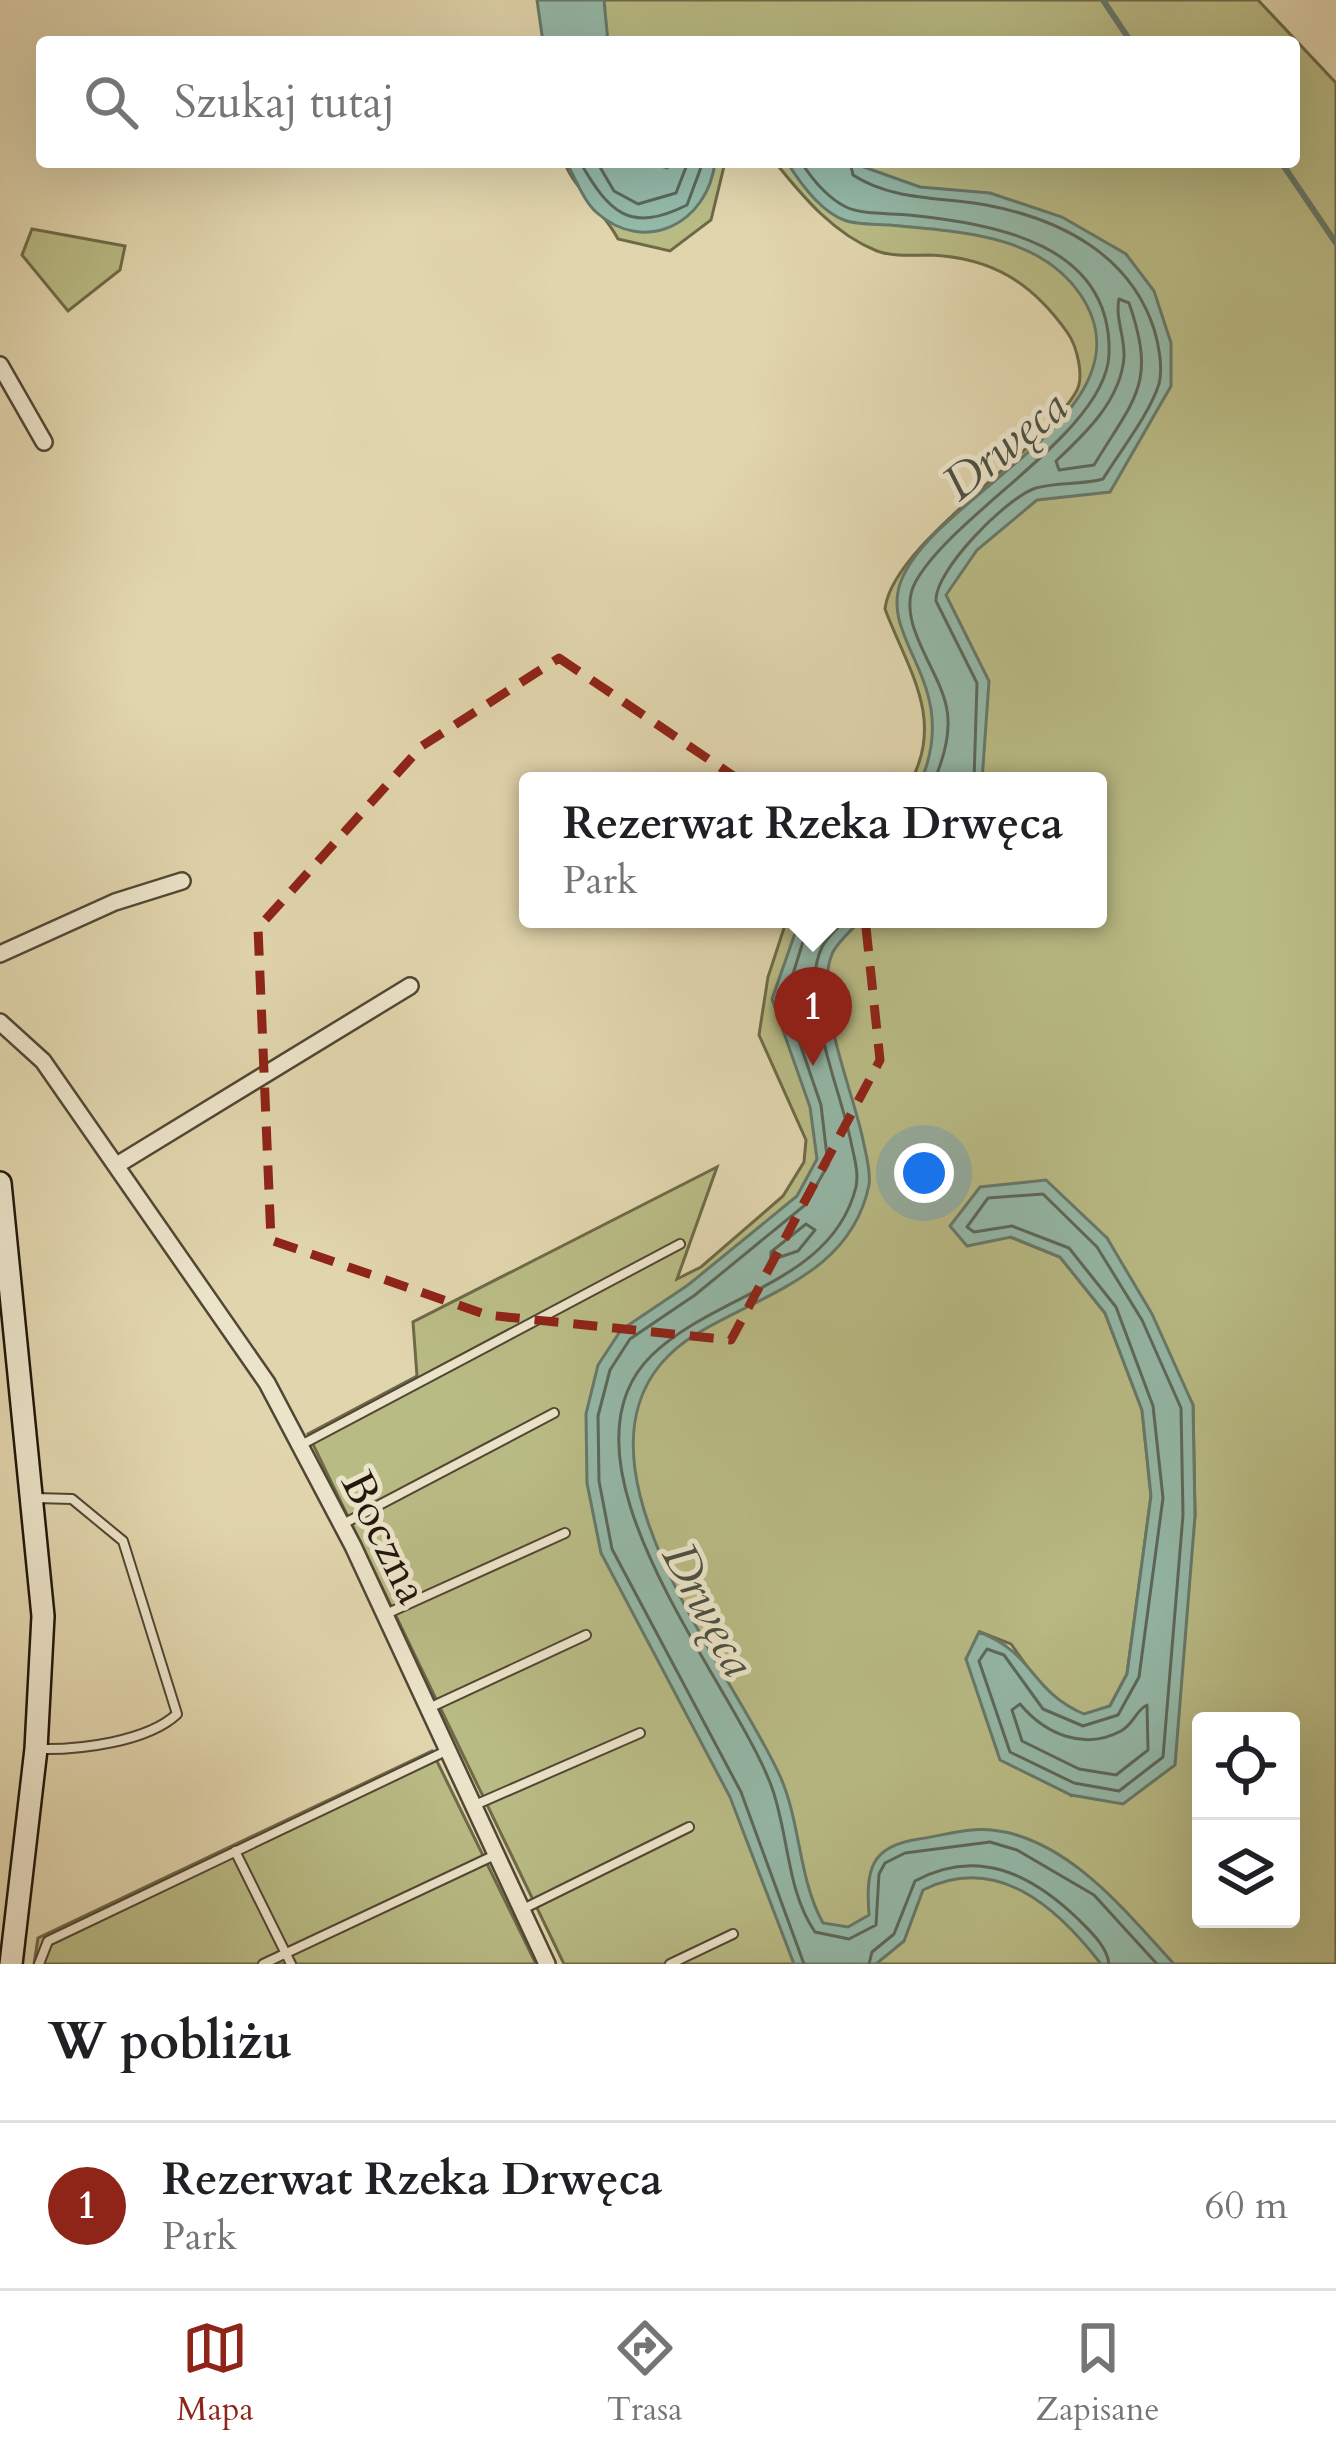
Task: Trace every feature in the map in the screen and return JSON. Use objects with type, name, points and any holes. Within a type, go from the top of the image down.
[{"type":"main road","points":[[0,1183],[10,1352],[34,1498],[43,1616],[36,1749],[11,1964]]},
{"type":"street","points":[[0,365],[44,442]]},
{"type":"street","points":[[0,954],[115,902],[182,881]]},
{"type":"street","points":[[117,1165],[410,986]]},
{"type":"street","name":"Boczna","points":[[0,1022],[43,1061],[267,1383],[385,1615],[541,1962]]},
{"type":"lane","points":[[300,1446],[680,1244]]},
{"type":"lane","points":[[342,1525],[554,1413]]},
{"type":"lane","points":[[34,1498],[72,1498],[122,1540],[177,1714],[164,1726],[70,1749],[36,1749]]},
{"type":"lane","points":[[385,1615],[565,1533]]},
{"type":"lane","points":[[428,1708],[586,1635]]},
{"type":"lane","points":[[473,1806],[640,1733]]},
{"type":"lane","points":[[39,1964],[48,1941],[448,1750]]},
{"type":"lane","points":[[521,1910],[689,1827]]},
{"type":"lane","points":[[235,1851],[291,1964]]},
{"type":"lane","points":[[262,1964],[496,1855]]},
{"type":"lane","points":[[670,1964],[733,1934]]},
{"type":"highlighted area","points":[[559,658],[859,861],[880,1060],[731,1340],[487,1315],[271,1240],[258,928],[422,746]]},
{"type":"green space","points":[[546,0],[1258,0],[1292,36],[547,36]]},
{"type":"green space","points":[[1300,45],[1336,83],[1336,1964],[564,1964],[308,1434],[417,1376],[413,1322],[717,1167],[677,1279],[701,1267],[783,1196],[804,1162],[806,1140],[759,1035],[768,977],[784,928],[1107,928],[1107,772],[915,772],[921,758],[924,714],[885,609],[894,584],[913,557],[1032,443],[1076,392],[1080,370],[1074,345],[1040,300],[1009,276],[953,257],[877,251],[820,213],[780,168],[1300,168]],"holes":[[[1010,1237],[1107,1238],[1193,1405],[1195,1516],[1185,1591],[1071,1795],[966,1659],[980,1632],[1011,1644],[1051,1700],[1084,1715],[1110,1706],[1127,1674],[1151,1496],[1142,1410],[1105,1313],[1060,1257]]]},
{"type":"green space","points":[[567,168],[724,168],[711,220],[670,251],[618,239]]},
{"type":"green space","points":[[32,229],[125,246],[120,270],[68,311],[22,255]]},
{"type":"green space","points":[[432,1751],[536,1964],[34,1964],[38,1938]]},
{"type":"water","points":[[537,0],[604,0],[607,36],[542,36]]},
{"type":"water","points":[[569,168],[714,168],[700,202],[687,216],[653,232],[615,225],[583,195]]},
{"type":"water","points":[[791,168],[867,168],[920,187],[990,193],[1062,217],[1126,254],[1154,291],[1171,343],[1171,386],[1110,492],[1037,500],[977,550],[946,595],[989,681],[983,772],[924,772],[932,717],[927,690],[900,624],[901,581],[922,548],[1067,412],[1090,375],[1096,336],[1080,294],[1042,258],[968,234],[844,220],[804,187]]},
{"type":"water","points":[[797,928],[853,928],[832,954],[827,996],[863,1140],[869,1185],[859,1215],[825,1260],[777,1292],[698,1333],[652,1376],[634,1428],[638,1487],[658,1549],[780,1776],[809,1888],[823,1923],[848,1927],[869,1915],[870,1873],[890,1848],[955,1832],[992,1830],[1020,1836],[1070,1862],[1094,1880],[1174,1964],[1101,1964],[1045,1906],[1000,1882],[976,1878],[950,1880],[923,1890],[904,1941],[876,1964],[794,1964],[730,1797],[601,1553],[587,1483],[586,1414],[598,1365],[621,1330],[688,1285],[797,1196],[817,1159],[810,1107],[772,999]]},
{"type":"water","points":[[1046,1180],[1107,1238],[1152,1314],[1193,1405],[1195,1516],[1175,1765],[1123,1804],[1071,1795],[1000,1760],[966,1659],[979,1632],[1011,1650],[1052,1694],[1084,1714],[1110,1706],[1127,1674],[1151,1496],[1142,1410],[1105,1313],[1060,1257],[1011,1237],[967,1246],[950,1226],[980,1187]]},
{"type":"waterway","points":[[1103,0],[1127,36]]},
{"type":"waterway","points":[[1285,168],[1336,243]]},
{"type":"place","name":"Rezerwat Rzeka Drwęca","points":[[813,1066]]},
{"type":"water label","name":"Drwęca","points":[[1004,444]]},
{"type":"water label","name":"Drwęca","points":[[710,1609]]}]
